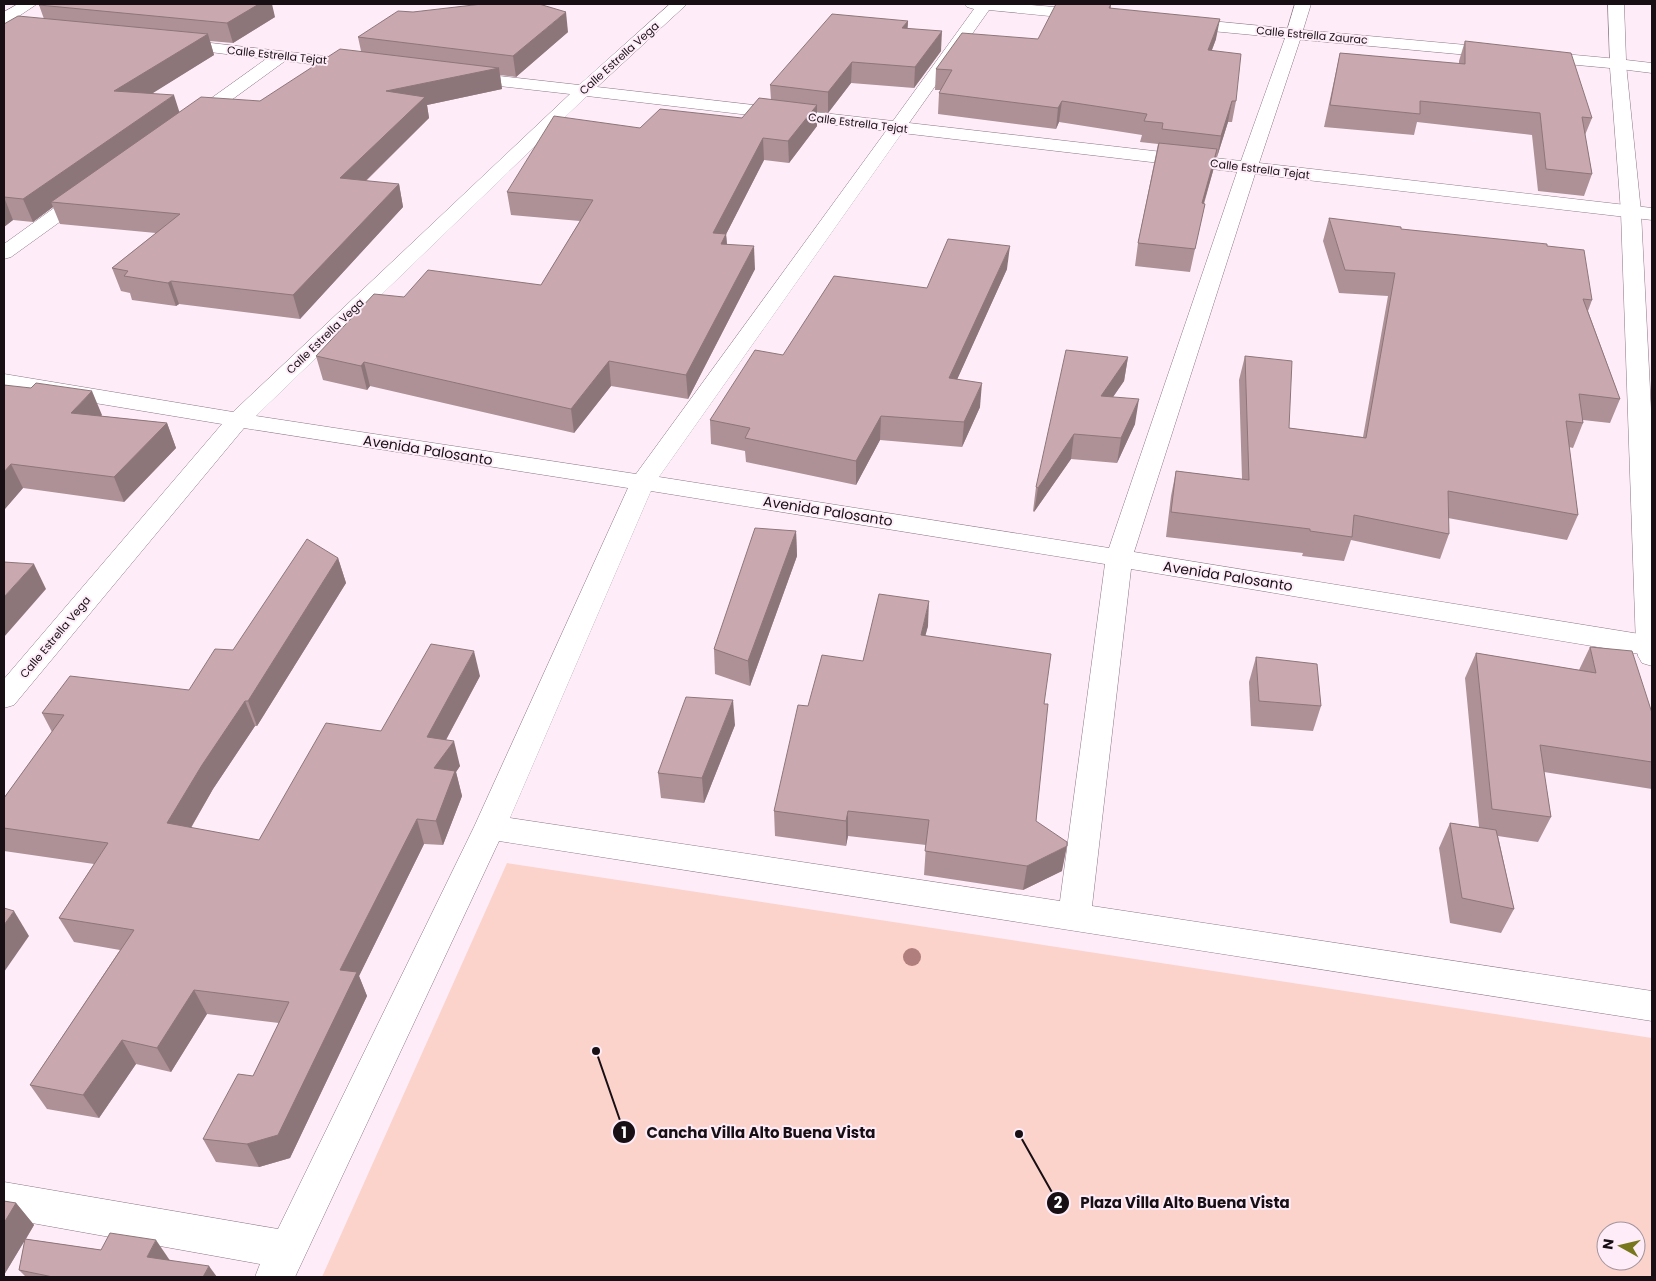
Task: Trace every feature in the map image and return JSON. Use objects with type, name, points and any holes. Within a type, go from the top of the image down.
[{"type":"street","points":[[7,26],[29,4]]},
{"type":"street","name":"Calle Estrella Vega","points":[[4,698],[237,421],[582,92],[679,4]]},
{"type":"street","points":[[4,1200],[281,1264],[490,827],[643,482],[897,128],[979,4],[1101,16]]},
{"type":"street","points":[[1074,917],[1119,558],[1303,4]]},
{"type":"street","points":[[1616,4],[1618,64],[1642,213],[1651,649]]},
{"type":"street","name":"Calle Estrella Zaurac","points":[[1169,22],[1652,68]]},
{"type":"street","name":"Calle Estrella Tejat","points":[[158,42],[380,67]]},
{"type":"street","points":[[180,129],[284,55]]},
{"type":"street","name":"Calle Estrella Tejat","points":[[447,75],[1642,213]]},
{"type":"street","points":[[4,253],[100,185]]},
{"type":"street","name":"Avenida Palosanto","points":[[4,381],[237,421],[643,482],[1119,558],[1651,649]]},
{"type":"street","points":[[490,827],[1652,1006]]},
{"type":"shaded area","points":[[507,863],[1652,1038],[1652,1277],[322,1277]]},
{"type":"building","points":[[259,4],[227,23],[39,5]]},
{"type":"building","points":[[482,4],[539,4],[566,12],[513,56],[358,37],[398,11],[413,12]]},
{"type":"building","points":[[1056,4],[1111,4],[1109,8],[1220,19],[1208,50],[1241,54],[1236,101],[1232,101],[1221,136],[1162,129],[1163,123],[1144,121],[1147,114],[1062,101],[1058,108],[939,93],[952,70],[936,69],[962,33],[1038,39]]},
{"type":"building","points":[[832,14],[908,21],[902,28],[942,31],[915,67],[852,62],[828,92],[770,85]]},
{"type":"building","points":[[18,16],[208,34],[114,91],[174,95],[23,199],[4,197],[4,24]]},
{"type":"building","points":[[1465,41],[1571,53],[1592,118],[1582,117],[1592,174],[1546,169],[1540,113],[1420,101],[1420,114],[1330,105],[1340,53],[1465,64]]},
{"type":"building","points":[[340,49],[499,68],[386,91],[425,97],[340,178],[399,184],[293,295],[171,281],[168,283],[124,276],[128,271],[112,268],[180,214],[51,202],[201,97],[260,101]]},
{"type":"building","points":[[759,98],[817,105],[788,141],[763,138],[713,233],[726,234],[721,244],[754,246],[686,375],[609,361],[571,409],[364,362],[361,366],[316,356],[374,294],[404,297],[428,270],[541,285],[593,200],[507,192],[554,116],[640,128],[660,109],[742,118]]},
{"type":"building","points":[[1159,143],[1217,149],[1202,203],[1205,204],[1195,249],[1138,243]]},
{"type":"building","points":[[1329,218],[1401,227],[1401,229],[1547,244],[1547,246],[1584,250],[1592,300],[1583,299],[1620,399],[1579,394],[1583,423],[1566,421],[1578,515],[1448,491],[1449,534],[1354,515],[1352,537],[1310,531],[1310,529],[1171,512],[1176,471],[1249,480],[1245,356],[1292,361],[1289,428],[1366,438],[1395,273],[1345,270]]},
{"type":"building","points":[[948,239],[1010,246],[949,378],[982,383],[964,422],[881,416],[856,461],[745,438],[750,428],[710,420],[755,350],[783,355],[834,276],[927,288]]},
{"type":"building","points":[[1066,350],[1128,357],[1101,396],[1139,399],[1121,438],[1074,434],[1038,488],[1036,487]]},
{"type":"building","points":[[36,383],[92,391],[71,413],[167,423],[114,477],[11,464],[4,472],[4,385],[31,388]]},
{"type":"building","points":[[755,528],[796,531],[748,661],[714,649]]},
{"type":"building","points":[[307,539],[338,558],[248,701],[245,701],[202,765],[167,823],[259,840],[326,723],[381,731],[431,644],[474,651],[427,737],[454,741],[434,768],[455,771],[436,821],[417,819],[340,970],[357,972],[278,1135],[247,1144],[203,1139],[238,1074],[253,1076],[289,1002],[194,990],[157,1048],[122,1040],[83,1095],[30,1085],[134,930],[59,918],[108,843],[4,828],[4,798],[64,715],[42,713],[70,676],[189,690],[215,649],[233,650]]},
{"type":"building","points":[[4,562],[34,564],[4,597]]},
{"type":"building","points":[[879,594],[929,601],[921,635],[1051,654],[1044,704],[1048,704],[1036,821],[1067,842],[1067,846],[1027,866],[925,851],[929,820],[848,811],[846,821],[774,811],[798,705],[808,706],[822,655],[863,661]]},
{"type":"building","points":[[1590,647],[1632,651],[1652,713],[1652,762],[1540,745],[1551,817],[1492,809],[1476,653],[1596,673]]},
{"type":"building","points":[[1256,657],[1317,664],[1321,706],[1259,701]]},
{"type":"building","points":[[686,697],[733,700],[702,778],[658,773]]},
{"type":"building","points":[[1450,823],[1496,830],[1514,909],[1462,898]]},
{"type":"building","points":[[4,908],[14,911],[4,925]]},
{"type":"building","points":[[4,1201],[16,1203],[4,1223]]},
{"type":"building","points":[[110,1233],[156,1240],[147,1257],[209,1266],[203,1277],[53,1277],[19,1270],[25,1239],[101,1250]]},
{"type":"place","name":"Cancha Villa Alto Buena Vista","points":[[596,1051]]},
{"type":"place","name":"Plaza Villa Alto Buena Vista","points":[[1019,1134]]}]
